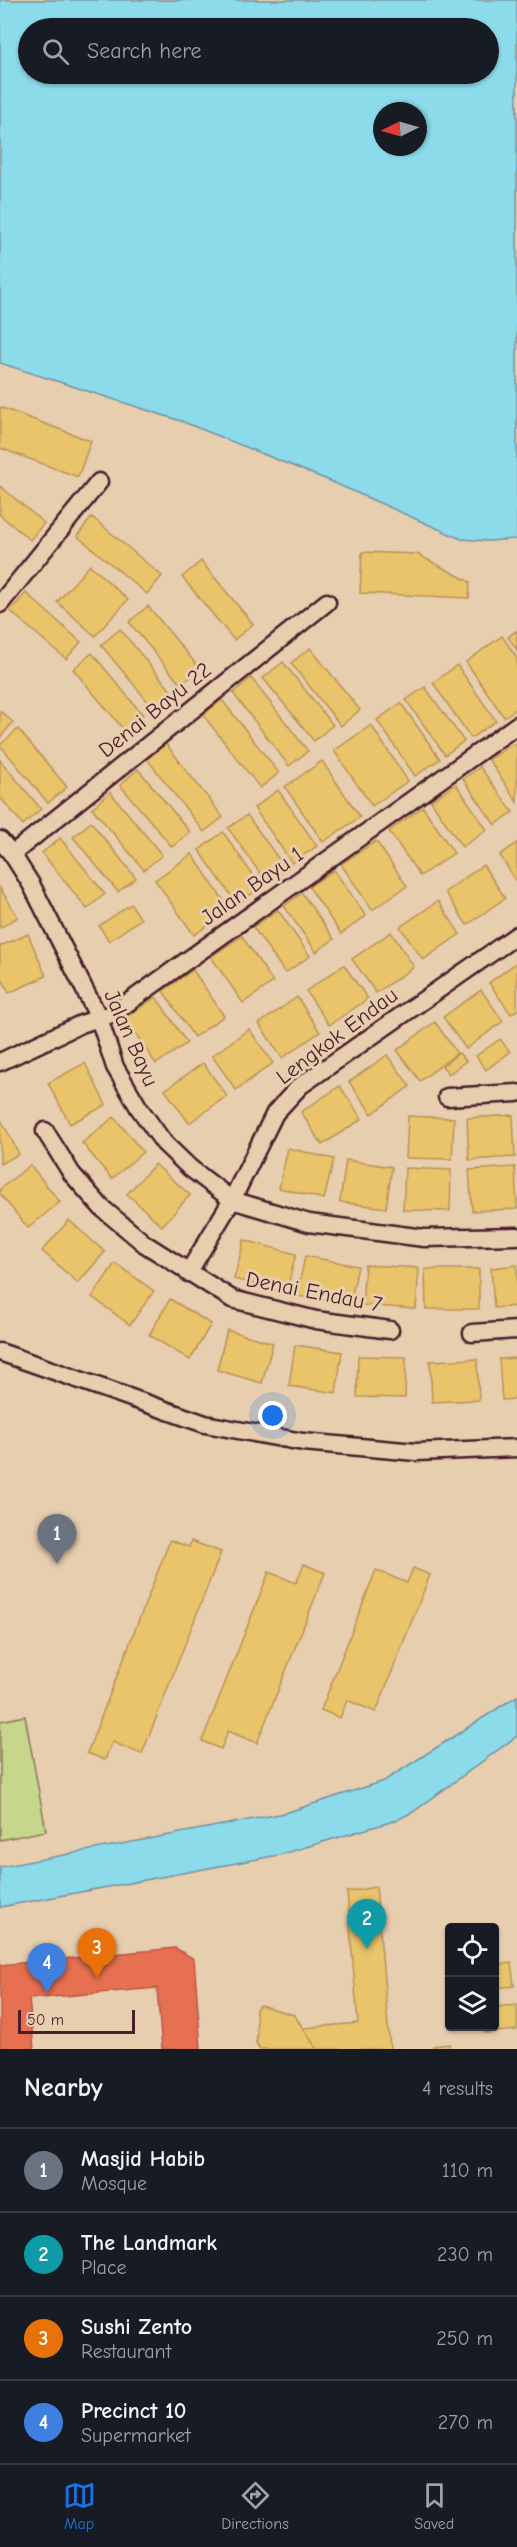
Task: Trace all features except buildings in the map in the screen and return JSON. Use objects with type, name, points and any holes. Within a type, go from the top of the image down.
[{"type":"street","points":[[0,604],[99,482]]},
{"type":"street","name":"Denai Bayu 22","points":[[12,854],[327,602]]},
{"type":"street","name":"Jalan Bayu 1","points":[[0,1062],[81,1024],[112,1014],[517,725]]},
{"type":"street","name":"Jalan Bayu","points":[[0,840],[31,884],[99,1018],[115,1067],[139,1108],[164,1143],[190,1168],[232,1200],[281,1216],[320,1225],[424,1238],[517,1236]]},
{"type":"street","name":"Lengkok Endau","points":[[188,1273],[232,1200],[275,1113],[300,1086],[517,935]]},
{"type":"street","points":[[447,1097],[517,1093]]},
{"type":"street","name":"Denai Endau 7","points":[[45,1131],[72,1174],[102,1208],[145,1244],[232,1299],[316,1320],[390,1330]]},
{"type":"street","points":[[472,1333],[517,1330]]},
{"type":"street","points":[[0,1352],[182,1417],[216,1426],[303,1442],[416,1452],[517,1448]]},
{"type":"green space","points":[[25,1716],[46,1831],[0,1840],[0,1721]]},
{"type":"water","points":[[0,0],[517,0],[517,539],[488,541],[461,539],[330,481],[181,421],[0,363]]},
{"type":"water","points":[[517,1696],[517,1736],[413,1812],[397,1820],[279,1855],[0,1907],[0,1867],[285,1813],[384,1781]]},
{"type":"place","name":"Masjid Habib","points":[[57,1564]]},
{"type":"place","name":"The Landmark","points":[[367,1949]]},
{"type":"place","name":"Sushi Zento","points":[[97,1978]]},
{"type":"place","name":"Precinct 10","points":[[47,1993]]}]
